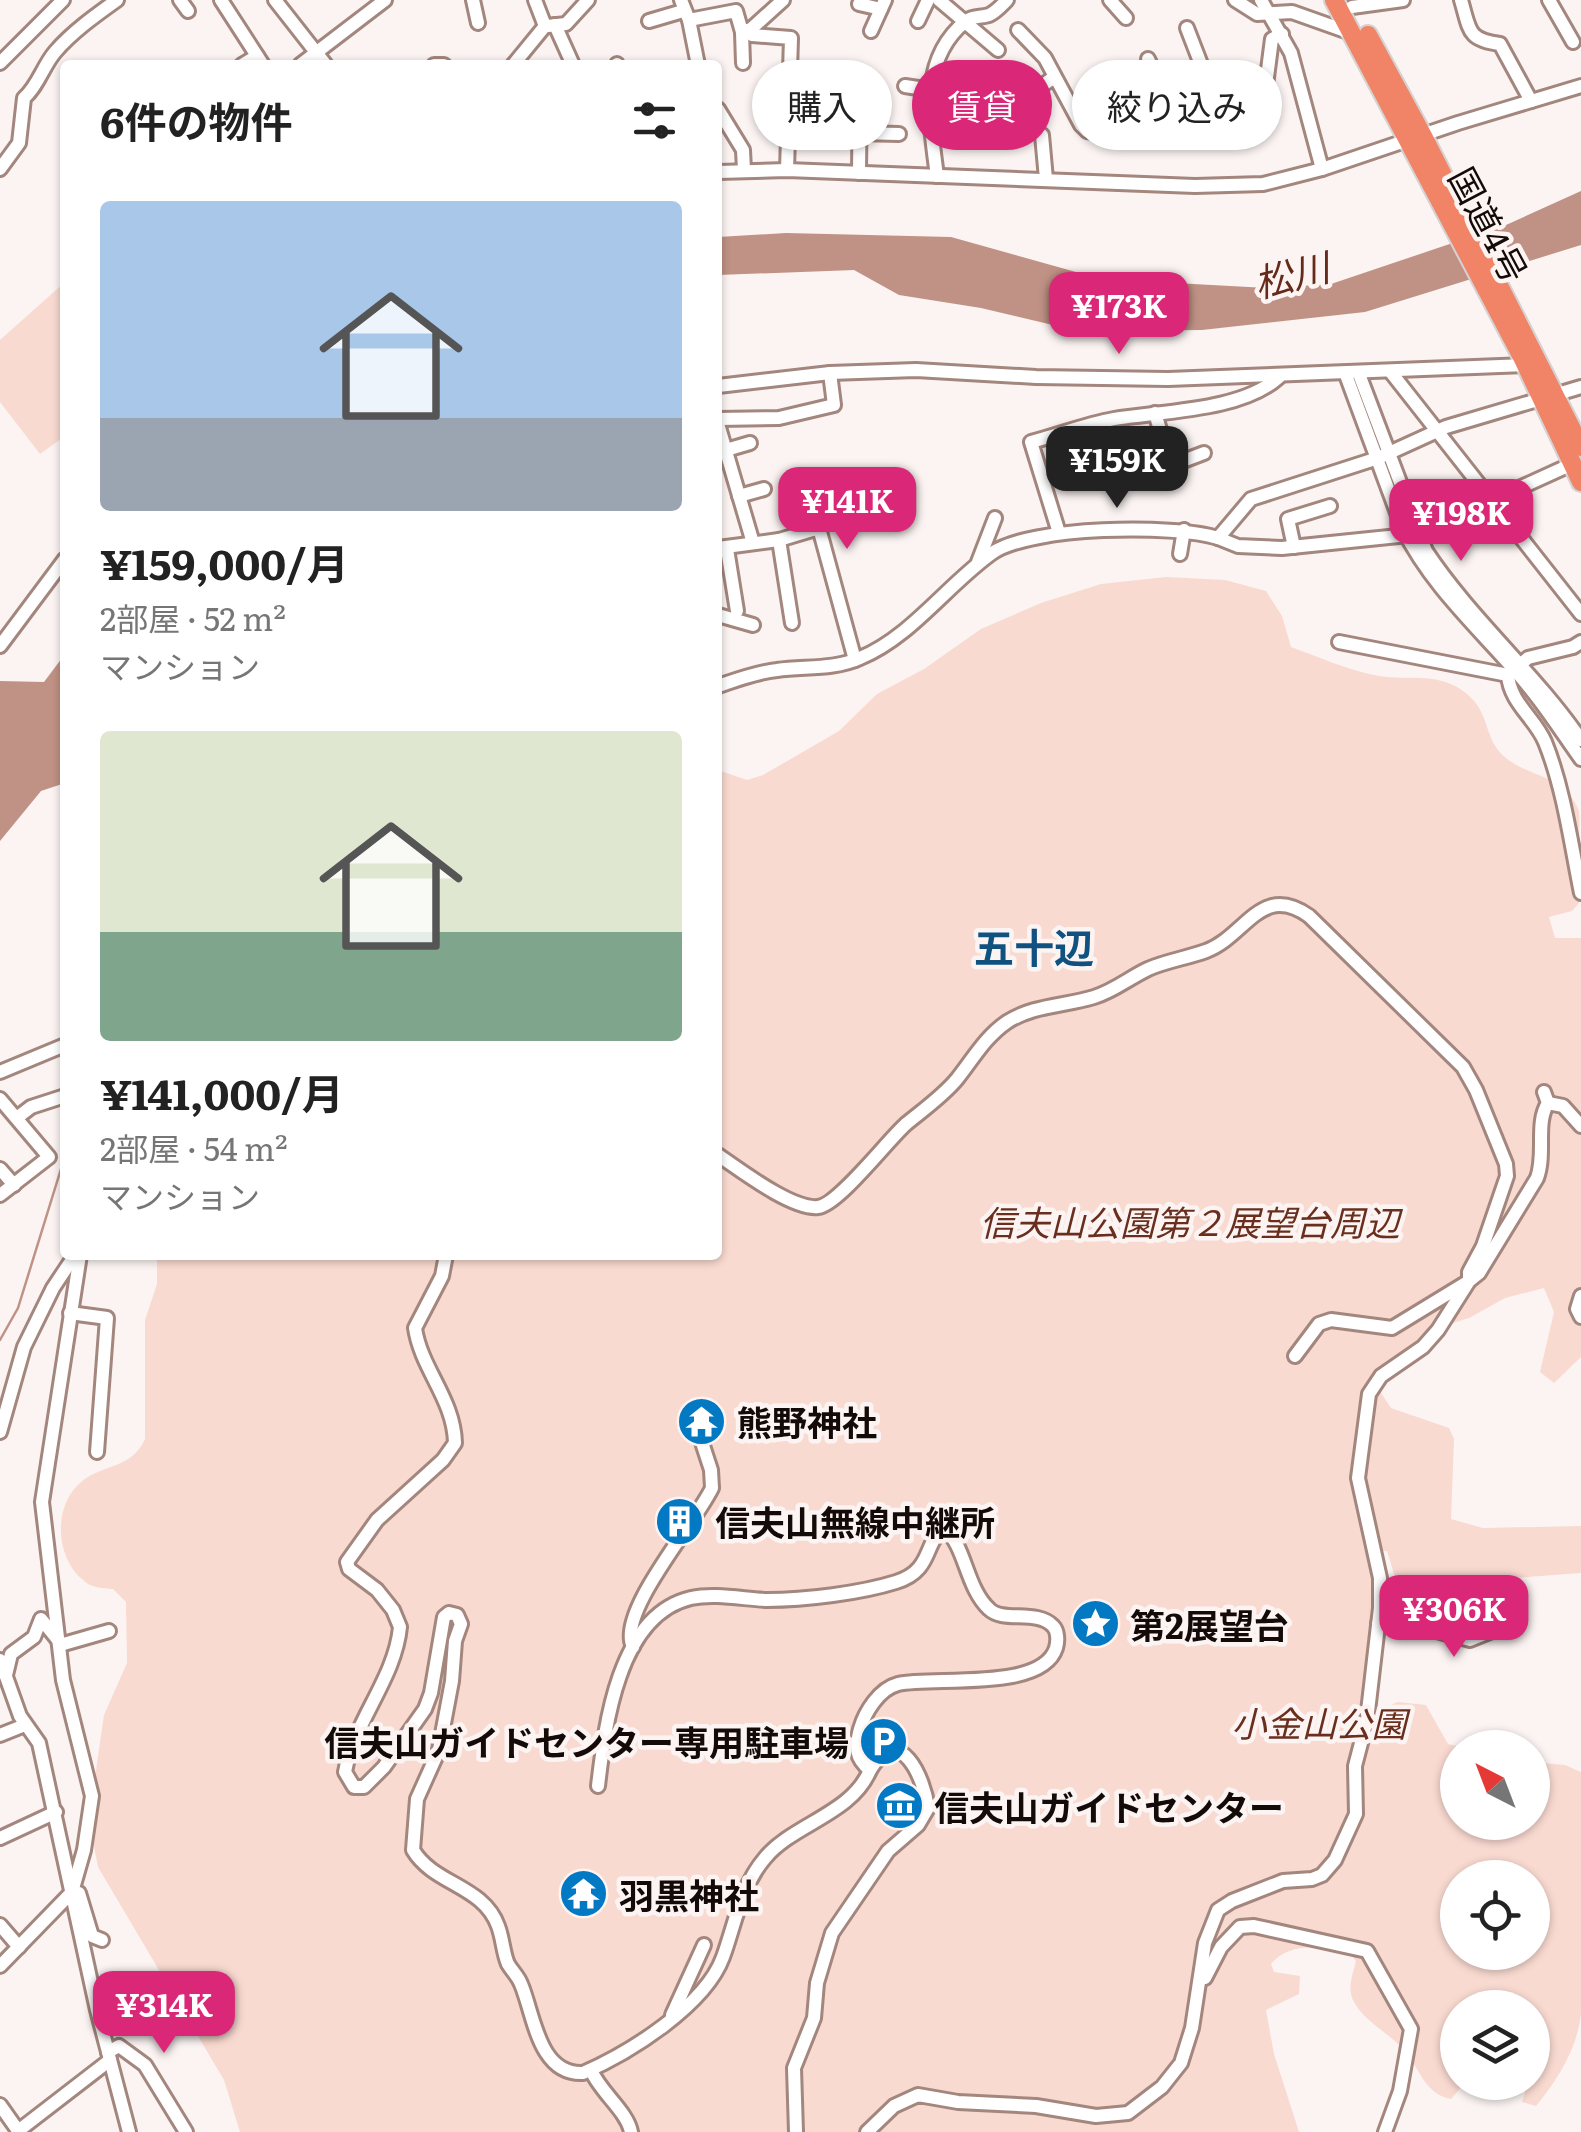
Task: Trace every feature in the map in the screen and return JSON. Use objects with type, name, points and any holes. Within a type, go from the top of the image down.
[{"type":"highway","name":"国道4号","points":[[1345,2],[1354,34],[1418,142]]},
{"type":"highway","name":"国道4号","points":[[1345,2],[1547,395],[1578,464]]},
{"type":"street","points":[[0,63],[63,0]]},
{"type":"street","points":[[0,170],[18,143],[24,98],[33,90],[42,70],[58,49],[117,0]]},
{"type":"street","points":[[221,0],[260,60]]},
{"type":"street","points":[[275,0],[322,60]]},
{"type":"street","points":[[307,60],[385,0]]},
{"type":"street","points":[[474,0],[478,22]]},
{"type":"street","points":[[535,0],[571,60]]},
{"type":"street","points":[[517,60],[550,26],[566,24],[588,0]]},
{"type":"street","points":[[745,31],[783,0]]},
{"type":"street","points":[[918,21],[928,0]]},
{"type":"street","points":[[940,0],[998,50]]},
{"type":"street","points":[[937,60],[938,53],[965,22],[990,15],[1008,0]]},
{"type":"street","points":[[1110,0],[1126,18]]},
{"type":"street","points":[[1235,0],[1256,14],[1292,12],[1354,34]]},
{"type":"street","points":[[1262,0],[1291,53],[1322,169]]},
{"type":"street","points":[[1345,2],[1402,0]]},
{"type":"street","points":[[1462,0],[1470,32],[1484,43],[1500,44],[1531,101]]},
{"type":"street","points":[[1549,0],[1572,42]]},
{"type":"street","points":[[860,4],[883,4],[871,30]]},
{"type":"street","points":[[649,21],[684,10],[734,6],[745,31],[744,63]]},
{"type":"street","points":[[684,10],[697,60]]},
{"type":"street","points":[[1187,28],[1199,60]]},
{"type":"street","points":[[1018,30],[1044,58],[1072,107]]},
{"type":"street","points":[[745,31],[790,38],[787,170]]},
{"type":"street","points":[[1269,60],[1272,40],[1282,34]]},
{"type":"street","points":[[905,86],[912,87]]},
{"type":"street","points":[[722,172],[787,170],[1263,184],[1418,142],[1581,86]]},
{"type":"street","points":[[722,116],[743,150],[744,170]]},
{"type":"street","points":[[892,133],[900,134]]},
{"type":"street","points":[[859,150],[859,173]]},
{"type":"street","points":[[934,150],[937,176]]},
{"type":"street","points":[[1043,150],[1046,179]]},
{"type":"street","points":[[722,386],[916,370],[1036,377],[1279,377],[1528,359]]},
{"type":"street","points":[[1390,371],[1581,614]]},
{"type":"street","points":[[722,421],[779,418],[834,405],[830,374]]},
{"type":"street","points":[[1352,374],[1411,534],[1581,760]]},
{"type":"street","points":[[1060,533],[1031,442],[1109,420],[1252,394],[1279,377]]},
{"type":"street","points":[[1218,538],[1251,499],[1383,455],[1446,427],[1581,387]]},
{"type":"street","points":[[1155,413],[1166,450],[1183,462],[1204,453]]},
{"type":"street","points":[[722,436],[753,543]]},
{"type":"street","points":[[726,450],[750,443]]},
{"type":"street","points":[[722,685],[774,670],[840,666],[854,660],[876,650],[905,628],[996,550],[1060,533],[1184,530],[1238,546],[1294,547],[1411,534],[1578,464]]},
{"type":"street","points":[[739,496],[764,489]]},
{"type":"street","points":[[1294,547],[1288,519],[1330,506]]},
{"type":"street","points":[[978,564],[995,518]]},
{"type":"street","points":[[737,611],[722,548],[780,540],[820,528],[854,660]]},
{"type":"street","points":[[1180,554],[1184,530]]},
{"type":"street","points":[[780,540],[792,623]]},
{"type":"street","points":[[0,646],[60,566]]},
{"type":"street","points":[[722,616],[753,625]]},
{"type":"street","points":[[1338,642],[1515,669],[1556,704],[1581,740]]},
{"type":"street","points":[[1581,642],[1528,658],[1515,669],[1514,698],[1544,738],[1558,781],[1581,894]]},
{"type":"street","points":[[722,1158],[798,1204],[823,1206],[949,1088],[988,1038],[1013,1018],[1095,996],[1147,970],[1209,950],[1260,912],[1282,904],[1310,916],[1444,1047],[1471,1080],[1508,1176],[1483,1246],[1468,1272],[1469,1281],[1438,1330],[1416,1353],[1381,1376],[1369,1394],[1358,1478],[1380,1578],[1378,1624],[1367,1720],[1355,1766],[1356,1814],[1340,1851],[1322,1874],[1312,1879],[1283,1881],[1218,1910],[1205,1943],[1201,1984],[1182,2063],[1162,2088],[1128,2112],[1096,2116],[918,2095],[894,2106],[867,2132]]},
{"type":"street","points":[[0,1072],[60,1047]]},
{"type":"street","points":[[0,1098],[49,1157],[0,1195]]},
{"type":"street","points":[[18,1117],[31,1107],[60,1098]]},
{"type":"street","points":[[1295,1356],[1319,1324],[1330,1320],[1392,1328],[1479,1273],[1537,1178],[1543,1161],[1546,1098],[1563,1106],[1581,1126]]},
{"type":"street","points":[[0,1169],[14,1185]]},
{"type":"street","points":[[0,1432],[24,1346],[54,1288],[74,1260]]},
{"type":"street","points":[[0,1966],[72,1892],[84,1850],[92,1796],[63,1680],[42,1502],[77,1260]]},
{"type":"street","points":[[445,1260],[442,1276],[414,1328],[420,1350],[450,1412],[454,1443],[443,1460],[377,1520],[347,1562],[347,1567],[386,1601],[400,1626],[376,1701],[356,1738],[345,1772],[354,1787],[364,1787],[422,1716],[431,1694],[444,1616],[457,1615],[461,1624],[455,1642],[449,1701],[439,1750],[417,1799],[413,1850],[431,1871],[464,1886],[492,1913],[537,2034],[560,2067],[574,2074],[591,2070],[669,2022],[694,2000],[719,1966],[740,1904],[764,1859],[860,1788],[882,1756],[893,1752],[907,1755],[917,1768],[928,1808],[918,1824],[888,1852],[832,1932],[817,1982],[814,2018],[794,2068],[796,2132]]},
{"type":"street","points":[[1581,1296],[1581,1318]]},
{"type":"street","points":[[70,1314],[107,1318],[97,1452]]},
{"type":"street","points":[[633,1647],[628,1632],[637,1604],[712,1488],[711,1470],[693,1416]]},
{"type":"street","points":[[598,1786],[612,1701],[633,1647],[656,1618],[687,1599],[704,1596],[778,1600],[903,1580],[914,1576],[924,1565],[939,1532],[949,1532],[957,1542],[967,1577],[986,1606],[996,1614],[1014,1613],[1052,1624],[1058,1637],[1056,1648],[1044,1663],[1019,1675],[892,1686],[870,1707],[862,1724],[857,1753],[870,1770]]},
{"type":"street","points":[[6,1675],[11,1654],[34,1637],[41,1619],[60,1643]]},
{"type":"street","points":[[1378,1624],[1411,1624],[1470,1640],[1517,1621]]},
{"type":"street","points":[[60,1643],[109,1631]]},
{"type":"street","points":[[0,1660],[25,1725],[39,1743],[56,1812],[127,2127],[112,2132]]},
{"type":"street","points":[[0,1735],[25,1725]]},
{"type":"street","points":[[0,1838],[56,1812]]},
{"type":"street","points":[[72,1892],[81,1897],[92,1936],[102,1940]]},
{"type":"street","points":[[0,1925],[19,1947]]},
{"type":"street","points":[[1201,1984],[1221,1946],[1240,1928],[1254,1926],[1366,1951],[1412,2029],[1400,2091],[1384,2132]]},
{"type":"street","points":[[669,2022],[704,1945]]},
{"type":"street","points":[[0,2106],[19,2131],[119,2046],[145,2066],[186,2132]]},
{"type":"street","points":[[591,2070],[609,2100],[629,2122],[631,2132]]},
{"type":"green space","points":[[60,286],[60,440],[40,454],[0,402],[0,340]]},
{"type":"green space","points":[[1166,577],[1225,580],[1266,591],[1282,616],[1291,647],[1368,674],[1436,680],[1457,687],[1475,701],[1499,751],[1516,765],[1565,790],[1579,811],[1579,903],[1572,911],[1549,917],[1555,938],[1581,938],[1581,1357],[1554,1383],[1540,1372],[1554,1312],[1544,1288],[1505,1298],[1469,1318],[1440,1327],[1385,1369],[1379,1390],[1391,1408],[1449,1428],[1454,1439],[1451,1519],[1483,1528],[1581,1526],[1581,1573],[1458,1582],[1415,1620],[1395,1618],[1399,1590],[1387,1551],[1373,1551],[1370,1563],[1374,1625],[1360,1717],[1398,1702],[1426,1705],[1440,1730],[1440,1840],[1550,1840],[1550,1764],[1581,1772],[1581,2014],[1565,2063],[1550,2088],[1550,1990],[1440,1990],[1440,2095],[1428,2086],[1404,2050],[1357,2007],[1351,1990],[1356,1961],[1352,1956],[1309,1948],[1288,1952],[1271,1964],[1274,1972],[1300,1976],[1299,1994],[1266,2010],[1274,2054],[1299,2132],[240,2132],[224,2080],[98,1867],[93,1841],[96,1770],[104,1715],[127,1663],[126,1602],[113,1589],[93,1586],[74,1571],[61,1535],[64,1509],[76,1487],[131,1457],[145,1439],[145,1320],[157,1284],[157,1260],[722,1260],[722,771],[747,780],[763,775],[839,731],[877,694],[924,669],[981,629],[1041,603],[1101,584]]},
{"type":"green space","points":[[1523,2100],[1541,2100],[1536,2106]]},
{"type":"shaded area","points":[[1581,191],[1581,245],[1365,312],[1202,330],[1078,331],[981,308],[899,295],[854,270],[722,275],[722,237],[786,233],[951,237],[1101,279],[1267,288],[1331,284],[1506,225]]},
{"type":"shaded area","points":[[60,661],[60,785],[41,791],[0,841],[0,681],[44,682]]},
{"type":"waterway","points":[[0,1340],[18,1308],[60,1172]]},
{"type":"place","name":"熊野神社","points":[[702,1421]]},
{"type":"place","name":"信夫山無線中継所","points":[[680,1521]]},
{"type":"place","name":"第2展望台","points":[[1095,1624]]},
{"type":"place","name":"信夫山ガイドセンター専用駐車場","points":[[884,1741]]},
{"type":"place","name":"信夫山ガイドセンター","points":[[899,1806]]},
{"type":"place","name":"羽黒神社","points":[[584,1894]]},
{"type":"district","name":"五十辺","points":[[1034,945]]},
{"type":"water label","name":"松川","points":[[1291,273]]},
{"type":"park label","name":"信夫山公園第２展望台周辺","points":[[1190,1221]]},
{"type":"park label","name":"小金山公園","points":[[1319,1722]]}]
